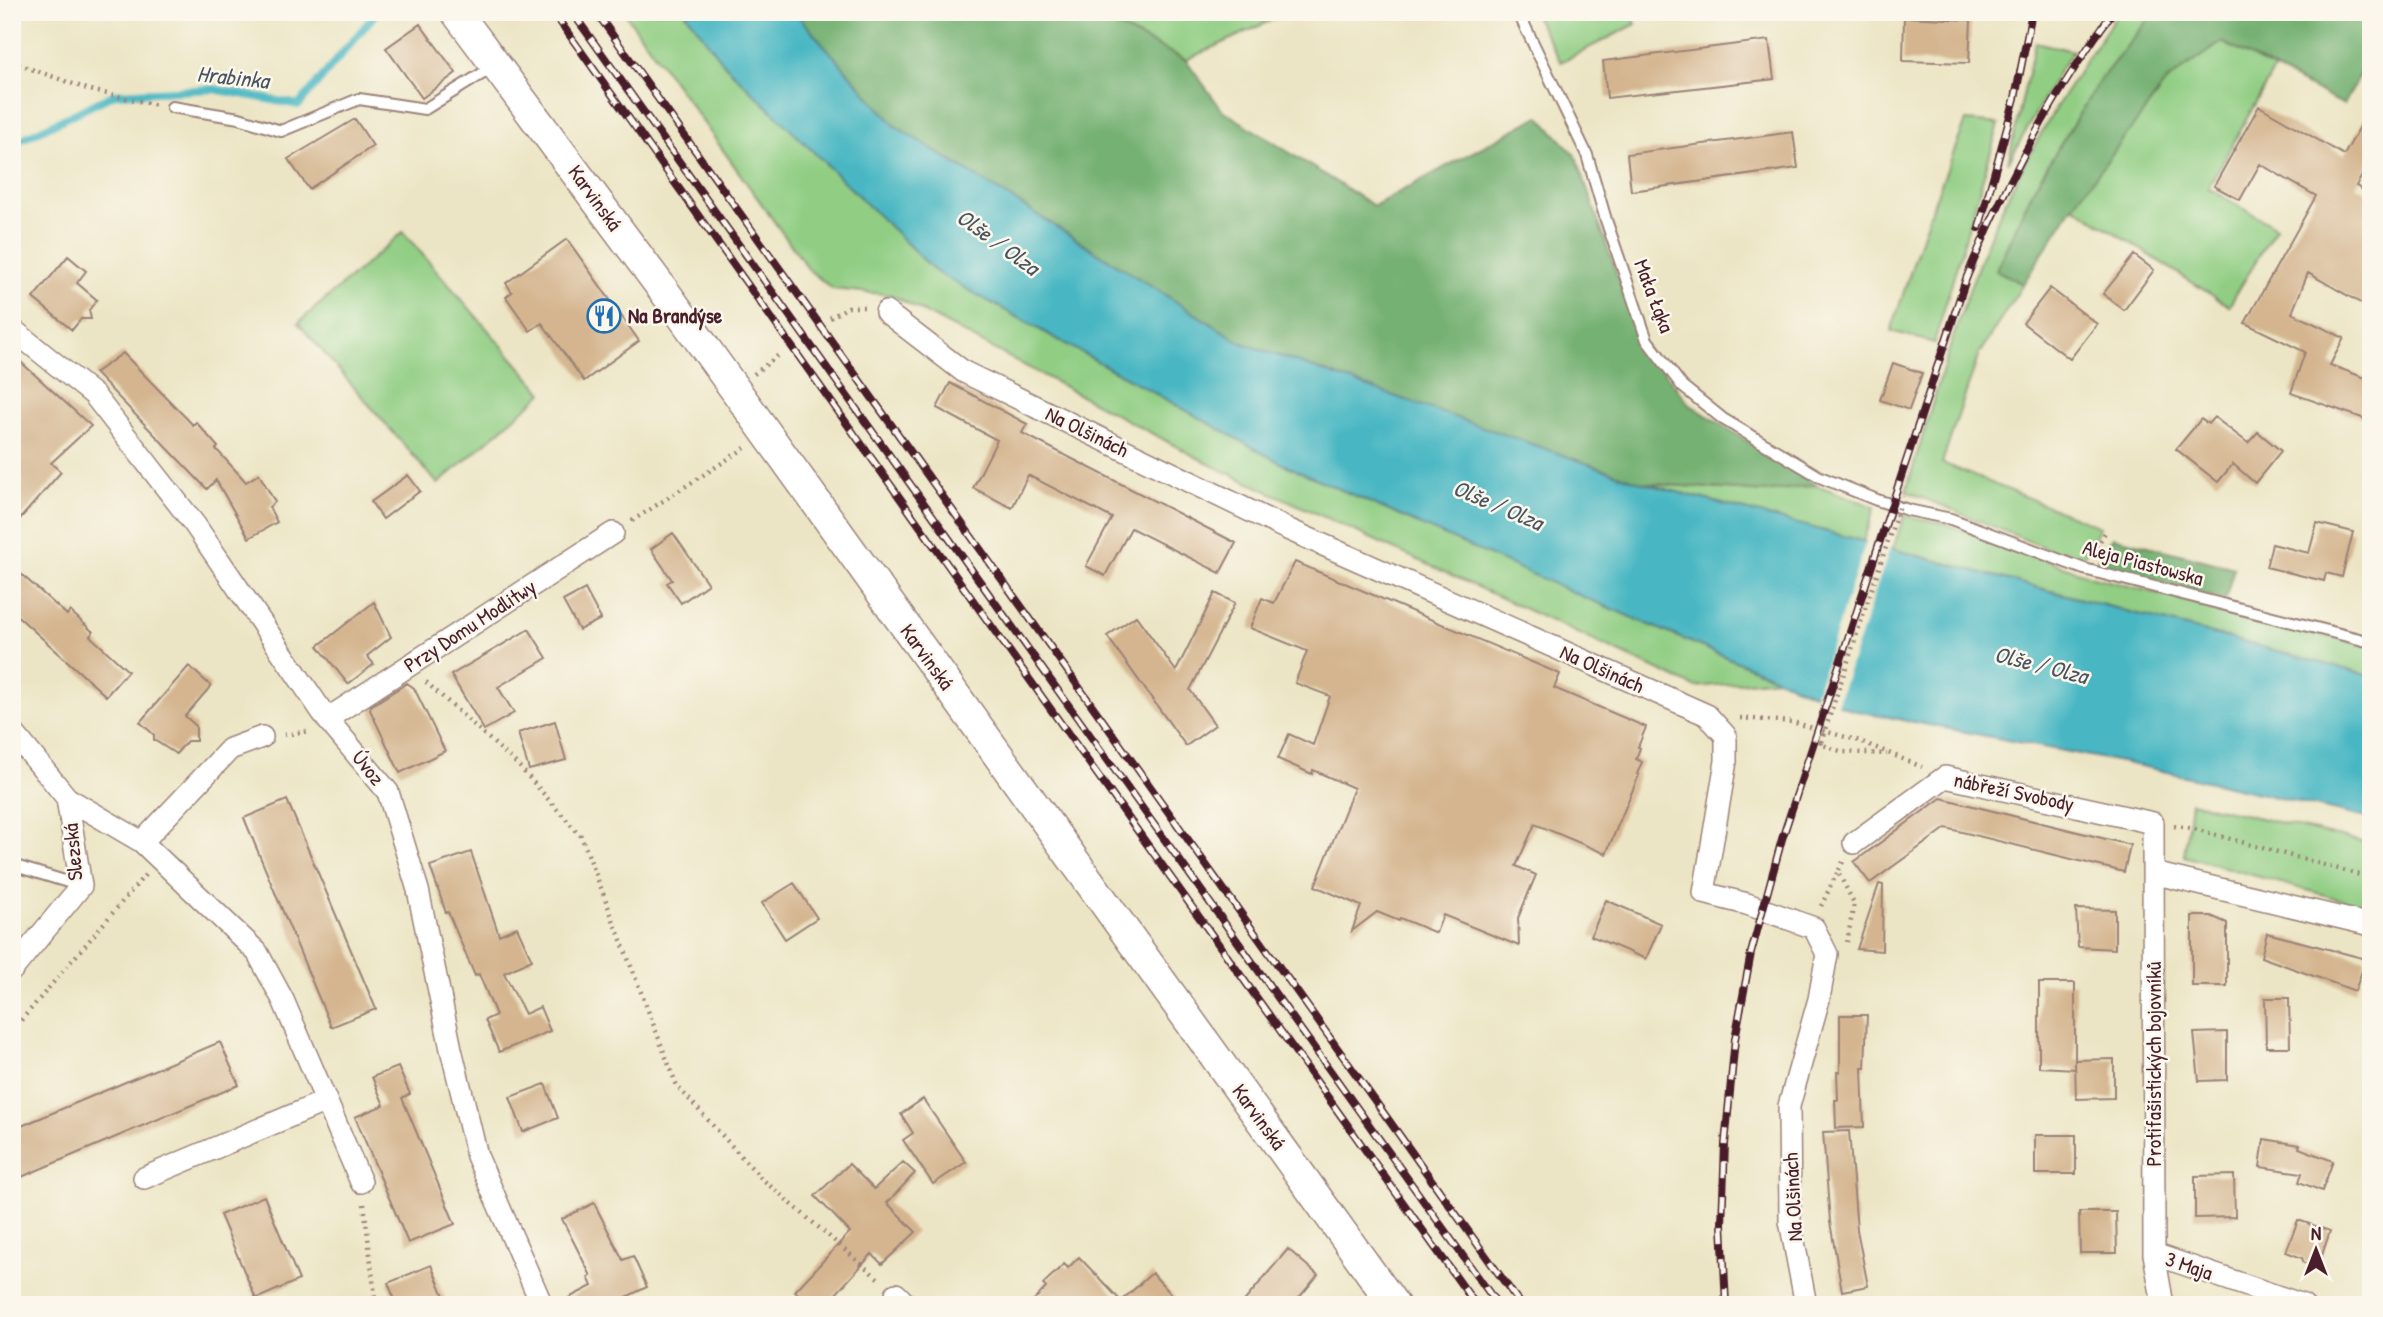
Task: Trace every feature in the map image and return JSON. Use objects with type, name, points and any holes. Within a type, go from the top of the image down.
[{"type":"main road","name":"Karvinská","points":[[456,12],[567,159],[1394,1305]]},
{"type":"street","name":"Na Olšinách","points":[[886,312],[964,372],[1285,528],[1707,715]]},
{"type":"street","name":"Úvoz","points":[[12,329],[94,395],[195,525],[332,724],[388,792],[418,890],[451,1049],[477,1156],[542,1305]]},
{"type":"street","name":"Przy Domu Modlitwy","points":[[332,724],[408,666],[613,533]]},
{"type":"street","points":[[1707,715],[1726,736],[1727,761],[1704,893],[1748,904],[1814,928]]},
{"type":"street","name":"Slezská","points":[[12,731],[67,799],[81,886],[12,970]]},
{"type":"street","points":[[142,842],[230,749],[262,737]]},
{"type":"street","name":"nábřeží Svobody","points":[[1854,843],[1945,777],[2153,822]]},
{"type":"street","points":[[67,799],[142,842],[257,952],[283,1000],[361,1182]]},
{"type":"street","name":"Protifašistických bojovníků","points":[[2153,822],[2154,1254],[2163,1305]]},
{"type":"street","points":[[2153,873],[2371,925]]},
{"type":"street","name":"Na Olšinách","points":[[1806,1305],[1790,1220],[1789,1106],[1819,999],[1827,954],[1814,928]]},
{"type":"street","points":[[144,1178],[326,1101]]},
{"type":"street","name":"3 Maja","points":[[2154,1254],[2303,1305]]},
{"type":"lane","name":"Mała Łąka","points":[[1518,12],[1587,155],[1647,340],[1682,386],[1723,419],[1819,477],[1908,510]]},
{"type":"lane","points":[[172,107],[240,118],[281,131],[359,99],[425,109],[496,66]]},
{"type":"lane","name":"Aleja Piastowska","points":[[1908,510],[1951,519],[2084,569],[2371,642]]},
{"type":"lane","points":[[12,865],[81,886]]},
{"type":"path","points":[[12,62],[90,90],[146,103]]},
{"type":"path","points":[[830,318],[848,307],[886,312]]},
{"type":"path","points":[[613,533],[766,434]]},
{"type":"path","points":[[1891,754],[1843,752],[1820,744],[1903,496]]},
{"type":"path","points":[[2084,569],[2106,531]]},
{"type":"path","points":[[408,666],[517,764],[581,836],[677,1086],[761,1178],[902,1299]]},
{"type":"path","points":[[1707,715],[1792,722],[1860,741],[1945,777]]},
{"type":"path","points":[[262,737],[332,724]]},
{"type":"path","points":[[2153,822],[2191,828],[2371,878]]},
{"type":"path","points":[[1814,928],[1823,901],[1854,843]]},
{"type":"path","points":[[12,1031],[159,858]]},
{"type":"path","points":[[1838,872],[1854,903],[1846,951]]},
{"type":"path","points":[[361,1182],[376,1305]]},
{"type":"green space","points":[[624,12],[685,12],[726,66],[936,272],[1283,464],[1579,595],[1778,679],[1695,687],[1215,467],[892,295],[833,289],[809,270]]},
{"type":"green space","points":[[795,12],[1088,12],[1186,60],[1222,110],[1374,206],[1539,116],[1576,156],[1639,339],[1689,404],[1816,485],[1765,492],[1643,483],[1242,343],[895,126]]},
{"type":"green space","points":[[1088,12],[1289,12],[1186,60]]},
{"type":"green space","points":[[1533,12],[1631,12],[1636,24],[1561,62]]},
{"type":"green space","points":[[2119,12],[2154,12],[2100,80],[2034,188],[1996,270],[2023,284],[1979,354],[1942,463],[2100,527],[2080,562],[1906,491],[1960,316],[1994,225],[2042,131]]},
{"type":"green space","points":[[2154,12],[2371,12],[2371,52],[2344,105],[2222,42],[2167,81],[2073,206],[2023,284],[1996,270],[2034,188],[2100,80]]},
{"type":"green space","points":[[2035,42],[2073,51],[2008,163]]},
{"type":"green space","points":[[2222,42],[2275,68],[2208,188],[2276,227],[2229,306],[2073,206],[2167,81]]},
{"type":"green space","points":[[1966,121],[1999,124],[1934,343],[1891,331],[1929,215]]},
{"type":"green space","points":[[403,232],[543,393],[438,484],[298,323]]},
{"type":"green space","points":[[1643,483],[1765,492],[1816,485],[1875,507],[1863,541]]},
{"type":"green space","points":[[1904,516],[1944,523],[2093,577],[2371,647],[2371,676],[1893,549]]},
{"type":"green space","points":[[2113,537],[2234,568],[2225,600],[2094,565]]},
{"type":"green space","points":[[2191,802],[2371,844],[2371,908],[2184,856]]},
{"type":"water","name":"Olše / Olza","points":[[685,12],[795,12],[895,126],[1242,343],[1643,483],[2371,676],[2371,819],[2141,766],[1852,710],[1579,595],[1283,464],[936,272],[726,66]]},
{"type":"pier","points":[[1867,539],[1891,545],[1836,707],[1814,698]]},
{"type":"building","points":[[1904,17],[1971,20],[1969,63],[1903,61]]},
{"type":"building","points":[[420,24],[456,73],[422,98],[386,48]]},
{"type":"building","points":[[1769,40],[1774,79],[1607,98],[1603,61]]},
{"type":"building","points":[[2259,106],[2344,155],[2371,107],[2371,160],[2356,186],[2371,194],[2371,309],[2308,273],[2292,313],[2344,338],[2330,365],[2371,380],[2371,403],[2365,419],[2291,393],[2305,352],[2245,323],[2316,196],[2260,164],[2240,200],[2214,186]]},
{"type":"building","points":[[355,119],[373,146],[309,189],[288,159]]},
{"type":"building","points":[[1793,132],[1798,168],[1631,191],[1627,154]]},
{"type":"building","points":[[567,239],[639,341],[584,381],[542,323],[530,331],[506,297],[512,292],[506,283]]},
{"type":"building","points":[[2134,255],[2154,270],[2124,310],[2103,294]]},
{"type":"building","points":[[68,256],[86,271],[77,283],[97,300],[89,310],[91,319],[81,319],[72,330],[33,298]]},
{"type":"building","points":[[2050,288],[2097,324],[2070,359],[2023,323]]},
{"type":"building","points":[[123,353],[193,425],[196,422],[246,482],[259,474],[275,502],[269,507],[277,522],[249,538],[216,480],[207,489],[95,373]]},
{"type":"building","points":[[12,354],[91,426],[51,463],[61,472],[12,528]]},
{"type":"building","points":[[1893,363],[1922,373],[1909,410],[1880,400]]},
{"type":"building","points":[[950,383],[1027,424],[1022,433],[1236,543],[1220,573],[1131,528],[1105,576],[1086,566],[1112,518],[1028,475],[1012,508],[973,488],[997,440],[937,408]]},
{"type":"building","points":[[2214,417],[2248,443],[2258,432],[2281,451],[2255,483],[2233,464],[2218,482],[2176,449],[2201,419],[2208,424]]},
{"type":"building","points":[[408,475],[420,491],[383,519],[371,502]]},
{"type":"building","points":[[2317,523],[2353,532],[2342,577],[2326,573],[2324,581],[2266,567],[2272,544],[2309,553]]},
{"type":"building","points":[[673,533],[708,584],[681,603],[667,583],[672,580],[651,549]]},
{"type":"building","points":[[1295,562],[1560,674],[1554,688],[1646,727],[1636,759],[1642,762],[1637,774],[1639,775],[1606,854],[1535,824],[1516,866],[1536,875],[1518,918],[1519,946],[1443,915],[1436,933],[1377,912],[1352,931],[1361,906],[1315,886],[1354,788],[1313,770],[1312,774],[1278,759],[1289,734],[1313,745],[1330,696],[1295,683],[1307,651],[1250,628],[1262,598],[1274,603]]},
{"type":"building","points":[[12,566],[67,615],[70,611],[93,632],[90,636],[128,671],[106,696],[12,611]]},
{"type":"building","points":[[585,589],[601,619],[579,630],[563,601]]},
{"type":"building","points":[[1215,593],[1235,603],[1190,690],[1215,725],[1186,746],[1107,636],[1136,616],[1176,671]]},
{"type":"building","points":[[374,602],[391,637],[367,656],[374,664],[348,684],[318,646]]},
{"type":"building","points":[[529,629],[547,658],[498,687],[514,713],[484,730],[451,675]]},
{"type":"building","points":[[189,666],[211,686],[185,716],[196,726],[196,741],[187,741],[176,754],[154,740],[154,735],[140,722]]},
{"type":"building","points":[[407,683],[414,688],[445,751],[400,773],[370,710],[371,706]]},
{"type":"building","points":[[555,721],[566,760],[529,770],[518,733]]},
{"type":"building","points":[[1941,798],[2130,845],[2124,872],[1946,828],[1870,883],[1854,862]]},
{"type":"building","points":[[287,800],[376,1009],[331,1027],[244,818]]},
{"type":"building","points":[[471,852],[499,935],[517,927],[532,960],[504,973],[525,1014],[540,1007],[550,1031],[499,1052],[485,1020],[496,1015],[479,974],[475,976],[448,912],[446,913],[430,866]]},
{"type":"building","points":[[794,883],[817,918],[785,939],[762,903]]},
{"type":"building","points":[[1879,884],[1883,885],[1882,951],[1857,949]]},
{"type":"building","points":[[1606,900],[1661,924],[1646,959],[1591,936]]},
{"type":"building","points":[[2076,909],[2115,910],[2115,949],[2078,947]]},
{"type":"building","points":[[2192,916],[2211,916],[2227,923],[2227,986],[2192,986]]},
{"type":"building","points":[[2267,933],[2366,959],[2355,991],[2261,957]]},
{"type":"building","points":[[2039,983],[2075,983],[2075,1069],[2039,1067]]},
{"type":"building","points":[[2265,998],[2289,998],[2290,1047],[2266,1047]]},
{"type":"building","points":[[1840,1015],[1867,1015],[1865,1068],[1862,1068],[1864,1127],[1836,1128]]},
{"type":"building","points":[[2227,1032],[2227,1080],[2199,1081],[2194,1033]]},
{"type":"building","points":[[220,1042],[239,1085],[12,1181],[12,1130]]},
{"type":"building","points":[[2114,1059],[2114,1098],[2076,1099],[2075,1060]]},
{"type":"building","points":[[398,1067],[410,1094],[402,1098],[455,1224],[408,1243],[355,1117],[384,1105],[372,1077]]},
{"type":"building","points":[[545,1084],[558,1118],[523,1132],[510,1097]]},
{"type":"building","points":[[923,1099],[966,1162],[933,1184],[903,1140],[913,1133],[901,1114]]},
{"type":"building","points":[[1849,1131],[1857,1230],[1868,1286],[1842,1291],[1830,1222],[1823,1132]]},
{"type":"building","points":[[2035,1135],[2076,1135],[2076,1174],[2035,1174]]},
{"type":"building","points":[[2264,1139],[2300,1145],[2299,1148],[2333,1161],[2322,1191],[2299,1182],[2302,1173],[2260,1167]]},
{"type":"building","points":[[903,1162],[915,1173],[887,1203],[916,1232],[882,1264],[872,1254],[826,1305],[810,1305],[795,1291],[850,1232],[815,1196],[849,1164],[874,1189]]},
{"type":"building","points":[[2234,1175],[2235,1217],[2195,1218],[2195,1176]]},
{"type":"building","points":[[264,1196],[299,1280],[256,1299],[220,1215]]},
{"type":"building","points":[[594,1203],[623,1260],[633,1256],[647,1287],[610,1305],[555,1305],[592,1286],[588,1277],[591,1276],[562,1219]]},
{"type":"building","points":[[2079,1212],[2116,1212],[2117,1253],[2080,1253]]},
{"type":"building","points":[[2298,1220],[2330,1231],[2318,1267],[2304,1263],[2302,1258],[2286,1252]]},
{"type":"building","points":[[1288,1249],[1318,1275],[1293,1305],[1241,1305]]},
{"type":"building","points":[[1079,1257],[1121,1301],[1152,1273],[1181,1305],[1029,1305],[1046,1288],[1043,1284],[1064,1264],[1068,1268]]},
{"type":"building","points":[[431,1265],[448,1305],[397,1305],[388,1283]]},
{"type":"waterway","name":"Hrabinka","points":[[12,144],[115,94],[214,89],[299,105],[377,12]]},
{"type":"railway","points":[[553,12],[1476,1305]]},
{"type":"railway","points":[[572,12],[1498,1305]]},
{"type":"railway","points":[[596,12],[1521,1305]]},
{"type":"railway","points":[[1979,228],[2015,98],[2032,12]]},
{"type":"railway","points":[[1726,1305],[1722,1224],[1725,1144],[1735,1039],[1751,953],[1782,839],[1966,279],[2031,141],[2070,75],[2113,12]]},
{"type":"place","name":"Na Brandýse","points":[[604,316]]}]
